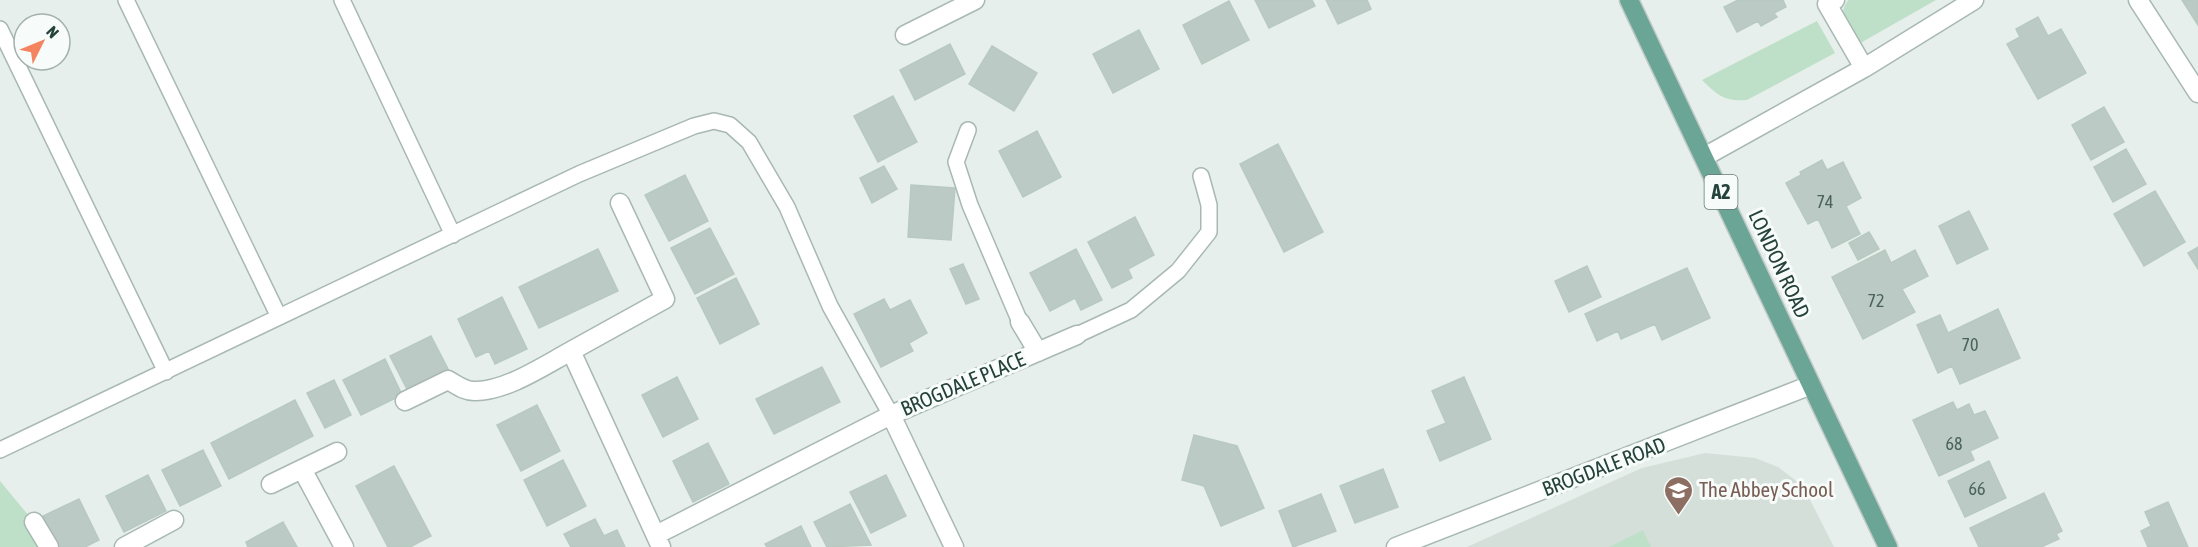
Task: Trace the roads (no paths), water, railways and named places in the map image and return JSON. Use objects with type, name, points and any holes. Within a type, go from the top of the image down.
[{"type":"main road","name":"LONDON ROAD","points":[[1629,0],[1888,547]]},
{"type":"street","points":[[905,35],[975,0]]},
{"type":"street","points":[[1835,0],[1827,4],[1864,68]]},
{"type":"street","points":[[1704,157],[1864,68],[1974,0]]},
{"type":"street","points":[[2138,0],[2198,93]]},
{"type":"street","points":[[405,401],[448,380],[461,388],[474,391],[501,386],[571,351],[665,299],[620,203]]},
{"type":"street","name":"BROGDALE PLACE","points":[[1020,322],[1038,352]]},
{"type":"street","name":"BROGDALE PLACE","points":[[954,547],[891,415],[1077,335]]},
{"type":"street","points":[[571,351],[659,541],[891,415]]},
{"type":"street","name":"BROGDALE ROAD","points":[[1396,547],[1811,385]]},
{"type":"street","points":[[271,484],[337,452]]},
{"type":"street","points":[[302,469],[344,547]]},
{"type":"street","points":[[124,547],[174,520]]},
{"type":"street","points":[[34,522],[49,547]]},
{"type":"lane","points":[[126,0],[279,317]]},
{"type":"lane","points":[[342,0],[453,235]]},
{"type":"lane","points":[[0,29],[166,372]]},
{"type":"lane","points":[[0,450],[579,174],[694,126],[714,121],[730,125],[749,142],[787,207],[830,306],[891,415]]},
{"type":"lane","points":[[968,130],[956,162],[970,205],[1020,322]]},
{"type":"lane","points":[[1077,335],[1131,310],[1178,271],[1197,248],[1209,232],[1209,206],[1201,176]]},
{"type":"place","name":"The Abbey School","points":[[1678,516]]}]
